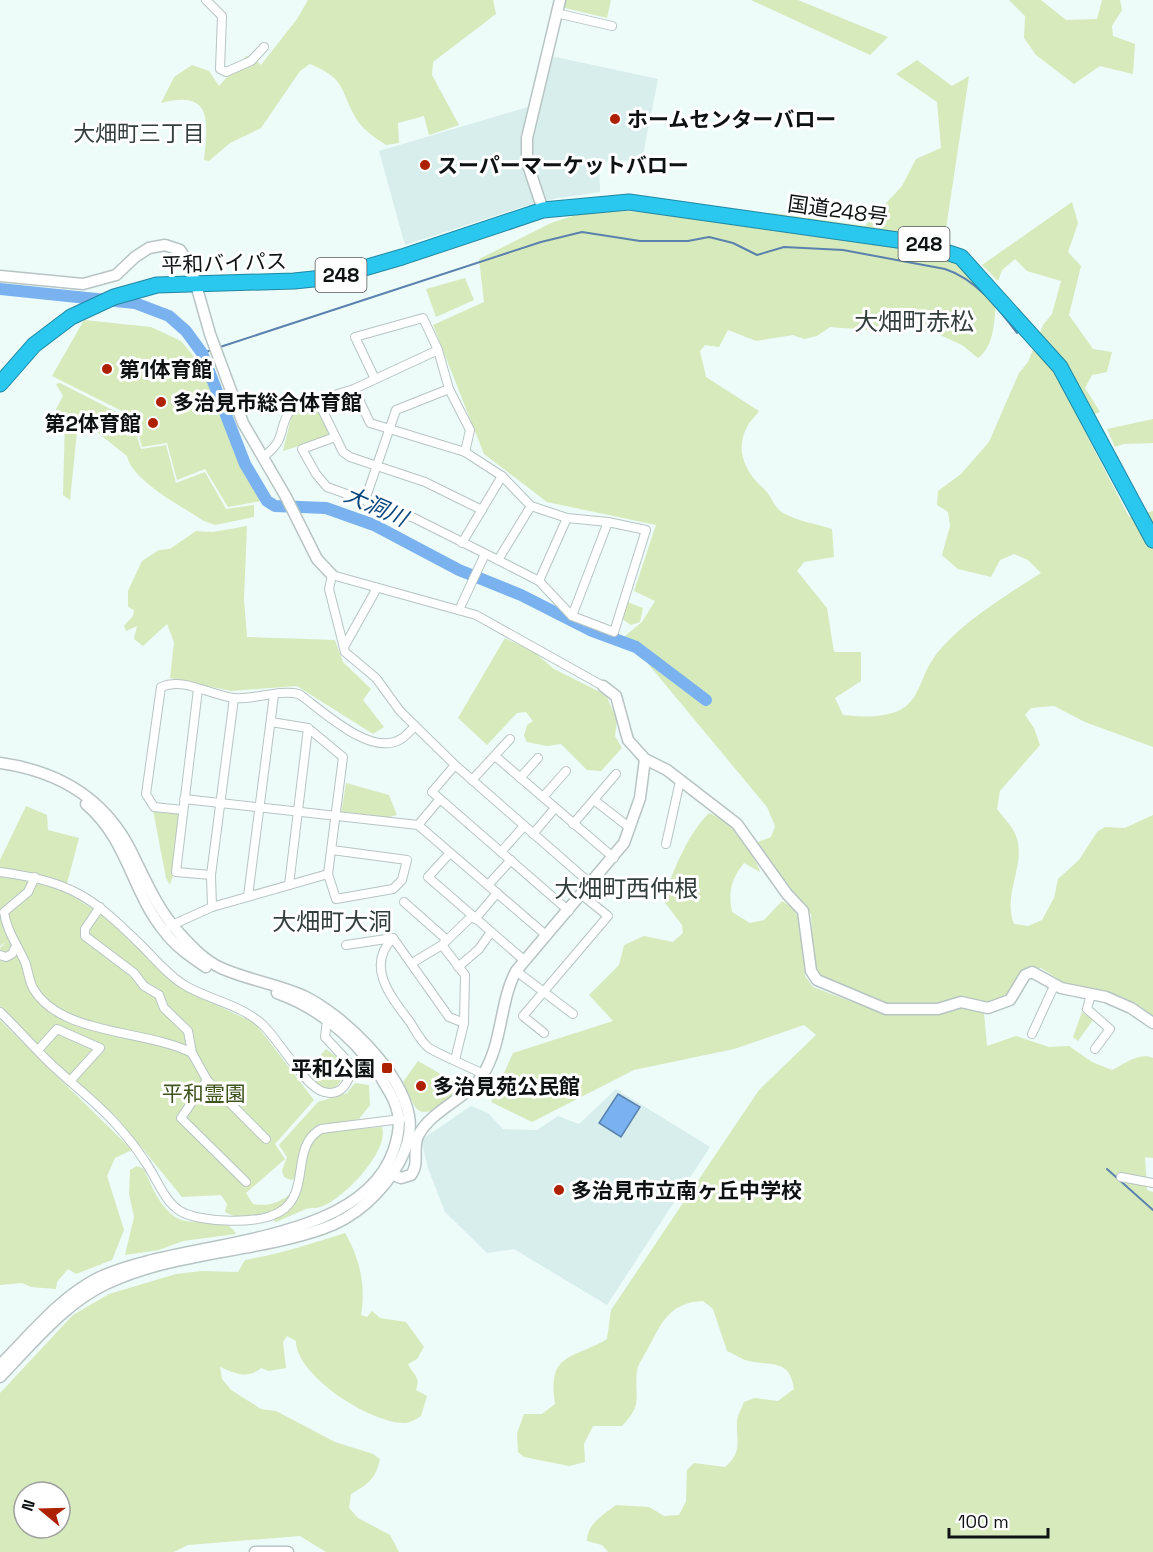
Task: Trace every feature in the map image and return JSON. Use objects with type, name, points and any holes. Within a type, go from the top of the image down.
[{"type":"highway","name":"国道248号","points":[[543,210],[629,202],[919,243],[961,257],[1060,367],[1153,540]]},
{"type":"highway","name":"平和バイパス","points":[[0,384],[27,352],[70,317],[89,307],[130,292],[157,285],[195,282],[294,281],[333,277],[402,257],[543,210]]},
{"type":"street","points":[[206,0],[222,16],[220,69],[226,72],[251,61],[264,47]]},
{"type":"street","points":[[543,210],[527,162],[527,138],[560,0]]},
{"type":"street","points":[[556,13],[612,26]]},
{"type":"street","points":[[0,276],[83,284],[116,275],[142,251],[165,245],[180,250],[186,257],[210,334],[243,423],[286,497],[316,559],[332,575],[476,615],[603,686],[616,696],[628,740],[645,759],[680,780],[736,824],[787,894],[803,911],[811,971],[817,980],[876,1006],[896,1010],[938,1009],[961,1002],[995,1007],[1010,999],[1025,975],[1032,972],[1054,984],[1106,997],[1131,1008],[1153,1023]]},
{"type":"street","points":[[375,379],[354,337],[423,318],[438,350],[449,389],[470,430],[465,452]]},
{"type":"street","points":[[263,457],[276,448],[282,438],[286,416],[292,408],[354,389],[438,350]]},
{"type":"street","points":[[335,437],[302,449],[316,474],[327,487],[414,518],[540,581],[572,616],[614,632],[646,530],[608,522],[567,518],[531,506],[528,500],[502,476],[465,452],[370,423],[354,389]]},
{"type":"street","points":[[365,500],[396,410],[449,389]]},
{"type":"street","points":[[317,399],[343,452],[350,457],[425,482],[482,510]]},
{"type":"street","points":[[462,543],[502,476]]},
{"type":"street","points":[[498,560],[531,506]]},
{"type":"street","points":[[540,581],[567,518]]},
{"type":"street","points":[[572,616],[608,522]]},
{"type":"street","points":[[459,610],[485,554]]},
{"type":"street","points":[[332,575],[329,589],[345,652],[376,678],[390,700],[455,765],[591,884]]},
{"type":"street","points":[[344,647],[377,588]]},
{"type":"street","points":[[183,810],[154,807],[146,794],[161,687],[172,682],[234,698],[290,692],[299,694],[346,728],[380,743],[400,740],[415,726]]},
{"type":"street","points":[[198,689],[176,872],[211,875]]},
{"type":"street","points":[[248,896],[274,694]]},
{"type":"street","points":[[212,907],[211,875],[234,698]]},
{"type":"street","points":[[271,722],[308,728],[344,757],[328,874],[336,899],[393,889],[402,880],[407,860],[332,850]]},
{"type":"street","points":[[289,885],[308,728]]},
{"type":"street","points":[[472,780],[510,739]]},
{"type":"street","points":[[495,756],[614,858]]},
{"type":"street","points":[[520,778],[538,758]]},
{"type":"street","points":[[388,1172],[401,1178],[411,1175],[417,1168],[418,1137],[426,1125],[473,1087],[483,1074],[504,1017],[510,983],[516,971],[614,858],[630,828],[639,798],[645,759]]},
{"type":"street","points":[[0,763],[36,770],[57,778],[75,788],[104,810],[123,837],[176,945],[210,970],[229,979],[297,1002],[327,1020],[352,1041],[371,1062],[394,1099],[401,1119],[388,1172],[349,1204],[316,1222],[138,1263],[96,1279],[65,1301],[0,1365]]},
{"type":"street","points":[[455,765],[432,792],[569,911]]},
{"type":"street","points":[[0,770],[49,782],[68,790],[96,813],[117,840],[152,913],[218,967],[286,989],[320,1005],[351,1028],[379,1059],[402,1096],[409,1113],[408,1143],[373,1198],[356,1211],[324,1228],[145,1269],[103,1285],[59,1317],[0,1377]]},
{"type":"street","points":[[543,797],[566,771]]},
{"type":"street","points":[[573,824],[616,774]]},
{"type":"street","points":[[666,844],[680,780]]},
{"type":"street","points":[[184,799],[418,825],[547,936]]},
{"type":"street","points":[[418,825],[440,799]]},
{"type":"street","points":[[594,800],[630,828]]},
{"type":"street","points":[[533,834],[555,808]]},
{"type":"street","points":[[501,852],[524,826]]},
{"type":"street","points":[[450,853],[428,877],[525,961]]},
{"type":"street","points":[[488,885],[511,860]]},
{"type":"street","points":[[0,872],[35,877],[63,885],[100,907],[186,985],[253,1016],[284,1048],[311,1084],[323,1092],[335,1093],[346,1086],[351,1076],[351,1065],[325,1037],[327,1020]]},
{"type":"street","points":[[167,927],[212,907],[328,874]]},
{"type":"street","points":[[35,877],[28,892],[4,912],[7,927],[28,969],[32,987],[43,1002],[88,1026],[139,1035],[192,1053]]},
{"type":"street","points":[[412,963],[445,943],[497,893]]},
{"type":"street","points":[[544,1032],[523,1016],[608,916],[582,894]]},
{"type":"street","points":[[404,902],[445,943],[465,975],[464,1023],[454,1060]]},
{"type":"street","points":[[100,907],[85,930],[86,936],[134,973],[144,986],[159,995],[164,1008],[188,1031],[192,1053],[207,1080],[266,1139]]},
{"type":"street","points":[[458,967],[479,950],[491,932]]},
{"type":"street","points":[[393,938],[387,944],[382,957],[382,982],[427,1047],[483,1074]]},
{"type":"street","points":[[393,938],[449,1017],[464,1023]]},
{"type":"street","points":[[346,945],[393,938]]},
{"type":"street","points":[[0,955],[6,957],[12,954],[16,946]]},
{"type":"street","points":[[516,971],[573,1014]]},
{"type":"street","points":[[1032,1034],[1054,984]]},
{"type":"street","points":[[1090,994],[1086,1009],[1110,1029],[1095,1048]]},
{"type":"street","points":[[0,1012],[115,1124],[144,1159],[174,1207],[191,1216],[231,1221],[267,1219],[283,1210],[298,1187],[304,1149],[313,1134],[321,1129],[401,1119]]},
{"type":"street","points":[[38,1050],[57,1029],[100,1048],[70,1081]]},
{"type":"street","points":[[207,1080],[181,1118],[246,1182]]},
{"type":"street","points":[[1121,1177],[1153,1183]]},
{"type":"street","points":[[255,1552],[288,1552]]},
{"type":"shaded area","points":[[551,56],[658,79],[642,160],[599,161],[600,192],[553,199],[519,208],[405,245],[379,151],[528,107],[540,109]]},
{"type":"shaded area","name":"多治見市立南ヶ丘中学校","points":[[616,1089],[710,1147],[607,1305],[514,1249],[487,1253],[445,1212],[428,1168],[421,1140],[471,1106],[488,1113],[503,1129],[537,1130],[558,1116],[579,1124]]},
{"type":"green space","points":[[308,0],[493,0],[496,14],[433,62],[432,75],[459,125],[429,135],[424,116],[398,123],[399,143],[386,145],[360,124],[337,81],[331,75],[310,64],[300,71],[261,128],[230,143],[209,161],[204,160],[206,121],[199,105],[190,101],[178,100],[161,103],[174,77],[192,65],[209,71],[219,86],[246,56],[251,56],[261,65],[297,19]]},
{"type":"green space","points":[[563,0],[611,0],[607,18],[561,7]]},
{"type":"green space","points":[[751,0],[798,0],[888,37],[870,55]]},
{"type":"green space","points":[[1009,0],[1041,0],[1066,20],[1097,19],[1102,0],[1120,0],[1122,10],[1112,26],[1113,36],[1135,44],[1133,74],[1100,66],[1074,84],[1036,55],[1024,38],[1025,16]]},
{"type":"green space","points":[[917,60],[952,86],[969,76],[942,255],[959,263],[996,301],[993,332],[984,353],[978,358],[962,345],[938,334],[891,321],[869,330],[830,327],[817,336],[804,339],[793,335],[756,341],[728,330],[719,347],[705,345],[700,351],[706,377],[759,411],[749,423],[744,434],[742,451],[751,475],[777,507],[794,518],[832,529],[834,557],[804,562],[797,571],[827,608],[834,652],[861,652],[861,681],[835,698],[843,715],[878,716],[898,711],[911,701],[933,659],[954,635],[982,612],[1041,573],[1028,560],[1014,554],[1000,560],[991,577],[958,569],[942,555],[950,526],[948,512],[937,505],[938,491],[961,474],[989,442],[1019,373],[1028,362],[1043,325],[1052,314],[1061,281],[1027,271],[1015,259],[1002,270],[998,281],[982,265],[1072,202],[1078,223],[1068,252],[1081,266],[1069,315],[1093,349],[1112,352],[1107,372],[1092,375],[1085,388],[1100,412],[1079,420],[1129,517],[1153,511],[1153,747],[1085,722],[1054,706],[1031,708],[1025,715],[1034,728],[1040,745],[1000,791],[997,809],[1013,829],[1019,847],[1011,901],[1014,924],[1028,926],[1042,920],[1054,898],[1058,879],[1079,860],[1097,832],[1105,827],[1125,828],[1153,815],[1153,1019],[1121,998],[1102,990],[1066,984],[1041,968],[1027,969],[1005,998],[993,1004],[887,1005],[824,979],[815,970],[811,914],[789,889],[758,842],[771,837],[775,826],[767,807],[625,636],[642,622],[655,601],[634,591],[656,525],[547,502],[484,454],[433,325],[484,302],[479,259],[551,223],[585,212],[627,211],[698,217],[773,213],[865,226],[902,186],[916,159],[941,148],[937,102],[896,74]]},
{"type":"green space","points":[[465,278],[474,300],[436,317],[426,289]]},
{"type":"green space","name":"多治見市総合体育館","points":[[84,320],[151,327],[181,341],[201,365],[214,386],[243,463],[261,501],[228,507],[205,469],[177,480],[167,443],[142,447],[134,417],[52,376]]},
{"type":"green space","points":[[60,383],[132,420],[141,449],[166,445],[176,483],[205,472],[226,509],[254,505],[254,517],[215,525],[204,521],[148,484],[138,475],[127,456],[83,421],[78,422],[70,500],[63,495],[65,419],[53,415],[63,396],[56,384]]},
{"type":"green space","points":[[315,405],[329,430],[327,437],[283,451],[292,414]]},
{"type":"green space","points":[[1153,419],[1153,443],[1123,444],[1115,447],[1107,429]]},
{"type":"green space","points":[[247,526],[244,599],[247,637],[335,640],[343,662],[371,689],[363,700],[384,727],[373,734],[297,686],[231,691],[170,678],[174,642],[167,624],[143,646],[134,639],[137,626],[126,631],[124,626],[133,616],[134,610],[128,607],[128,591],[142,561],[159,550],[170,549],[196,531],[213,532]]},
{"type":"green space","points":[[627,602],[643,608],[640,622],[631,625],[622,619]]},
{"type":"green space","points":[[505,638],[534,652],[554,669],[606,695],[617,720],[615,736],[622,748],[601,771],[587,770],[561,744],[547,746],[527,742],[524,736],[527,725],[533,721],[526,712],[517,713],[487,745],[458,718]]},
{"type":"green space","points":[[346,783],[389,795],[397,815],[386,818],[341,813]]},
{"type":"green space","name":"平和霊園","points":[[26,806],[47,815],[48,830],[79,838],[65,891],[102,915],[184,990],[255,1023],[314,1100],[275,1144],[285,1159],[246,1193],[253,1204],[265,1205],[279,1201],[293,1192],[289,1201],[274,1213],[264,1217],[244,1218],[225,1212],[227,1204],[221,1195],[182,1197],[116,1116],[42,1052],[0,1009],[0,948],[7,941],[0,946],[0,860]]},
{"type":"green space","points":[[153,810],[176,812],[180,816],[170,885],[166,878]]},
{"type":"green space","points":[[709,813],[726,823],[747,845],[760,872],[744,863],[733,880],[730,898],[732,912],[750,923],[764,920],[782,901],[793,908],[800,921],[805,976],[813,987],[884,1014],[964,1007],[984,1012],[987,1046],[1016,1036],[1049,1047],[1069,1046],[1092,1062],[1112,1070],[1143,1056],[1153,1058],[1153,1158],[1145,1157],[1147,1190],[1153,1192],[1153,1552],[608,1552],[602,1545],[587,1541],[593,1525],[616,1505],[649,1507],[664,1516],[679,1515],[686,1501],[687,1470],[694,1463],[725,1467],[731,1462],[737,1446],[737,1420],[744,1402],[755,1398],[778,1401],[794,1389],[792,1379],[783,1367],[745,1360],[727,1351],[713,1309],[703,1301],[682,1305],[662,1323],[638,1368],[637,1400],[633,1412],[622,1426],[593,1426],[584,1444],[585,1462],[569,1466],[524,1457],[518,1452],[517,1433],[524,1414],[542,1414],[555,1404],[555,1375],[559,1366],[573,1355],[607,1339],[611,1310],[759,1090],[816,1035],[804,1025],[734,1049],[634,1070],[532,1122],[491,1102],[513,1053],[613,1021],[589,995],[619,965],[624,945],[644,936],[673,942],[683,933],[682,925],[663,900],[687,843]]},
{"type":"green space","points":[[1082,1012],[1093,1020],[1078,1041],[1073,1037]]},
{"type":"green space","points":[[0,1020],[132,1150],[115,1158],[107,1176],[124,1230],[112,1260],[76,1274],[68,1269],[57,1282],[56,1289],[31,1287],[22,1283],[0,1285]]},
{"type":"green space","points":[[326,1049],[342,1061],[346,1070],[338,1085],[328,1090],[322,1089],[305,1073]]},
{"type":"green space","points":[[418,1061],[465,1088],[434,1110],[421,1111],[414,1105],[403,1082]]},
{"type":"green space","points":[[355,1083],[369,1085],[370,1105],[359,1119],[313,1130],[303,1145],[295,1178],[291,1180],[284,1177],[282,1170],[287,1157],[279,1145],[318,1102],[347,1093]]},
{"type":"green space","points":[[382,1127],[383,1137],[372,1161],[340,1195],[320,1207],[306,1209],[276,1222],[273,1219],[291,1207],[313,1138],[323,1132]]},
{"type":"green space","points":[[137,1166],[144,1169],[157,1197],[172,1215],[186,1221],[225,1224],[236,1234],[183,1241],[159,1250],[125,1255],[134,1217],[129,1194],[130,1170]]},
{"type":"green space","points":[[345,1233],[355,1252],[360,1272],[363,1293],[361,1315],[367,1317],[372,1311],[380,1318],[406,1322],[424,1347],[417,1359],[408,1364],[417,1379],[416,1390],[427,1396],[421,1416],[407,1423],[391,1421],[356,1407],[338,1396],[308,1369],[299,1355],[296,1341],[287,1336],[283,1342],[286,1368],[269,1371],[261,1368],[246,1375],[220,1367],[222,1379],[231,1390],[261,1409],[276,1411],[335,1442],[373,1454],[380,1459],[376,1472],[370,1480],[351,1494],[349,1508],[358,1518],[390,1535],[399,1552],[326,1552],[300,1536],[188,1545],[174,1552],[0,1552],[0,1393],[73,1315],[109,1294],[176,1274],[202,1271],[238,1272],[245,1260],[283,1252]]},
{"type":"water","points":[[618,1094],[640,1107],[621,1137],[599,1123]]},
{"type":"waterway","points":[[220,347],[541,242],[582,232],[640,241],[688,241],[709,237],[733,243],[757,255],[784,247],[843,250],[945,269],[976,287],[994,304],[1017,333]]},
{"type":"waterway","name":"大洞川","points":[[0,289],[135,303],[169,316],[186,331],[202,353],[245,464],[267,501],[275,506],[326,508],[374,525],[459,570],[521,595],[590,630],[636,647],[706,700]]},
{"type":"waterway","points":[[202,353],[212,350]]},
{"type":"waterway","points":[[1107,1169],[1153,1210]]},
{"type":"place","name":"ホームセンターバロー","points":[[615,119]]},
{"type":"place","name":"スーパーマーケットバロー","points":[[425,165]]},
{"type":"place","name":"第1体育館","points":[[107,369]]},
{"type":"place","name":"多治見市総合体育館","points":[[161,402]]},
{"type":"place","name":"第2体育館","points":[[153,423]]},
{"type":"place","name":"平和公園","points":[[387,1068]]},
{"type":"place","name":"多治見苑公民館","points":[[421,1086]]},
{"type":"place","name":"多治見市立南ヶ丘中学校","points":[[559,1190]]},
{"type":"district","name":"大畑町三丁目","points":[[139,133]]},
{"type":"district","name":"大畑町赤松","points":[[914,321]]},
{"type":"district","name":"大畑町西仲根","points":[[626,888]]},
{"type":"district","name":"大畑町大洞","points":[[332,921]]}]
